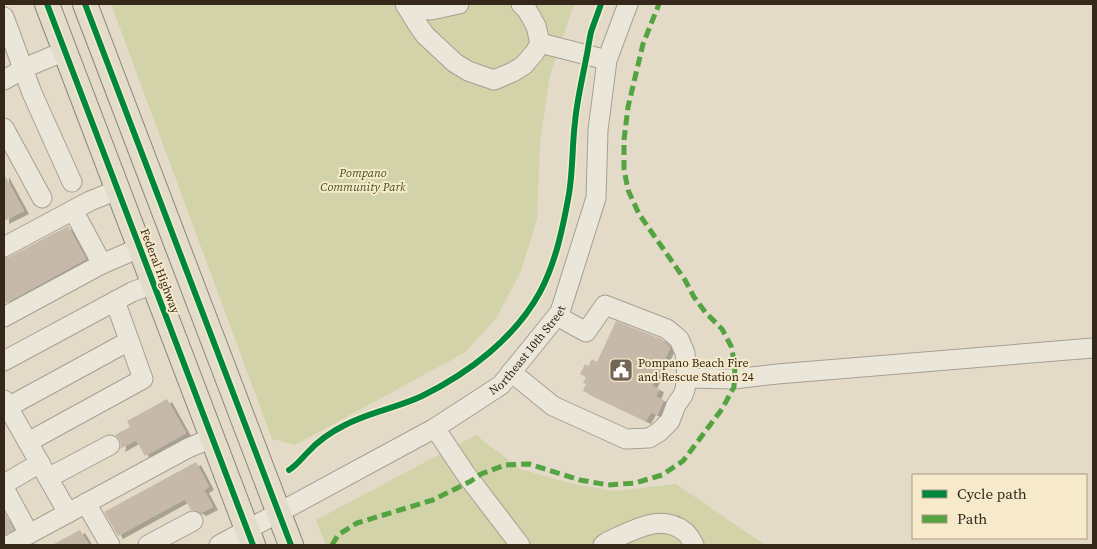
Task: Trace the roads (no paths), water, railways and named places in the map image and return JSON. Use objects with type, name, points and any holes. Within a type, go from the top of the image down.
[{"type":"main road","name":"Federal Highway","points":[[47,4],[250,538]]},
{"type":"main road","name":"Federal Highway","points":[[85,4],[290,545]]},
{"type":"street","points":[[407,6],[432,10],[459,4]]},
{"type":"street","points":[[407,6],[425,35],[455,63],[468,71],[494,80],[524,65],[540,43],[536,26],[527,10],[521,4]]},
{"type":"street","name":"Northeast 10th Street","points":[[219,545],[250,538],[278,513],[434,428],[500,384],[560,312],[596,198],[598,130],[607,60],[628,4]]},
{"type":"street","points":[[4,17],[32,93],[72,182]]},
{"type":"street","points":[[540,43],[607,60]]},
{"type":"street","points":[[4,80],[23,69],[65,51]]},
{"type":"street","points":[[4,131],[42,198]]},
{"type":"street","points":[[4,247],[90,200],[117,190]]},
{"type":"street","points":[[73,210],[102,264]]},
{"type":"street","points":[[4,317],[102,264],[139,248]]},
{"type":"street","points":[[4,361],[132,292],[153,284]]},
{"type":"street","points":[[28,442],[143,379],[115,301]]},
{"type":"street","points":[[511,372],[553,406],[626,439],[649,438],[659,432],[670,421],[676,405],[683,395],[687,378],[685,353],[679,339],[667,329],[605,305],[586,332],[556,316]]},
{"type":"street","points":[[68,512],[6,404],[129,341]]},
{"type":"street","points":[[687,378],[734,379],[1093,348]]},
{"type":"street","points":[[434,428],[465,473],[520,545]]},
{"type":"street","points":[[9,545],[188,448],[212,438]]},
{"type":"street","points":[[4,484],[44,471],[110,445]]},
{"type":"street","points":[[4,488],[29,534]]},
{"type":"street","points":[[86,503],[110,545]]},
{"type":"street","points":[[148,545],[192,521]]},
{"type":"street","points":[[603,545],[607,542],[629,539],[642,526],[661,523],[671,524],[687,533],[694,545]]},
{"type":"place","name":"Pompano Beach Fire and Rescue Station 24","points":[[621,370]]},
{"type":"park label","name":"Pompano Community Park","points":[[363,180]]}]
